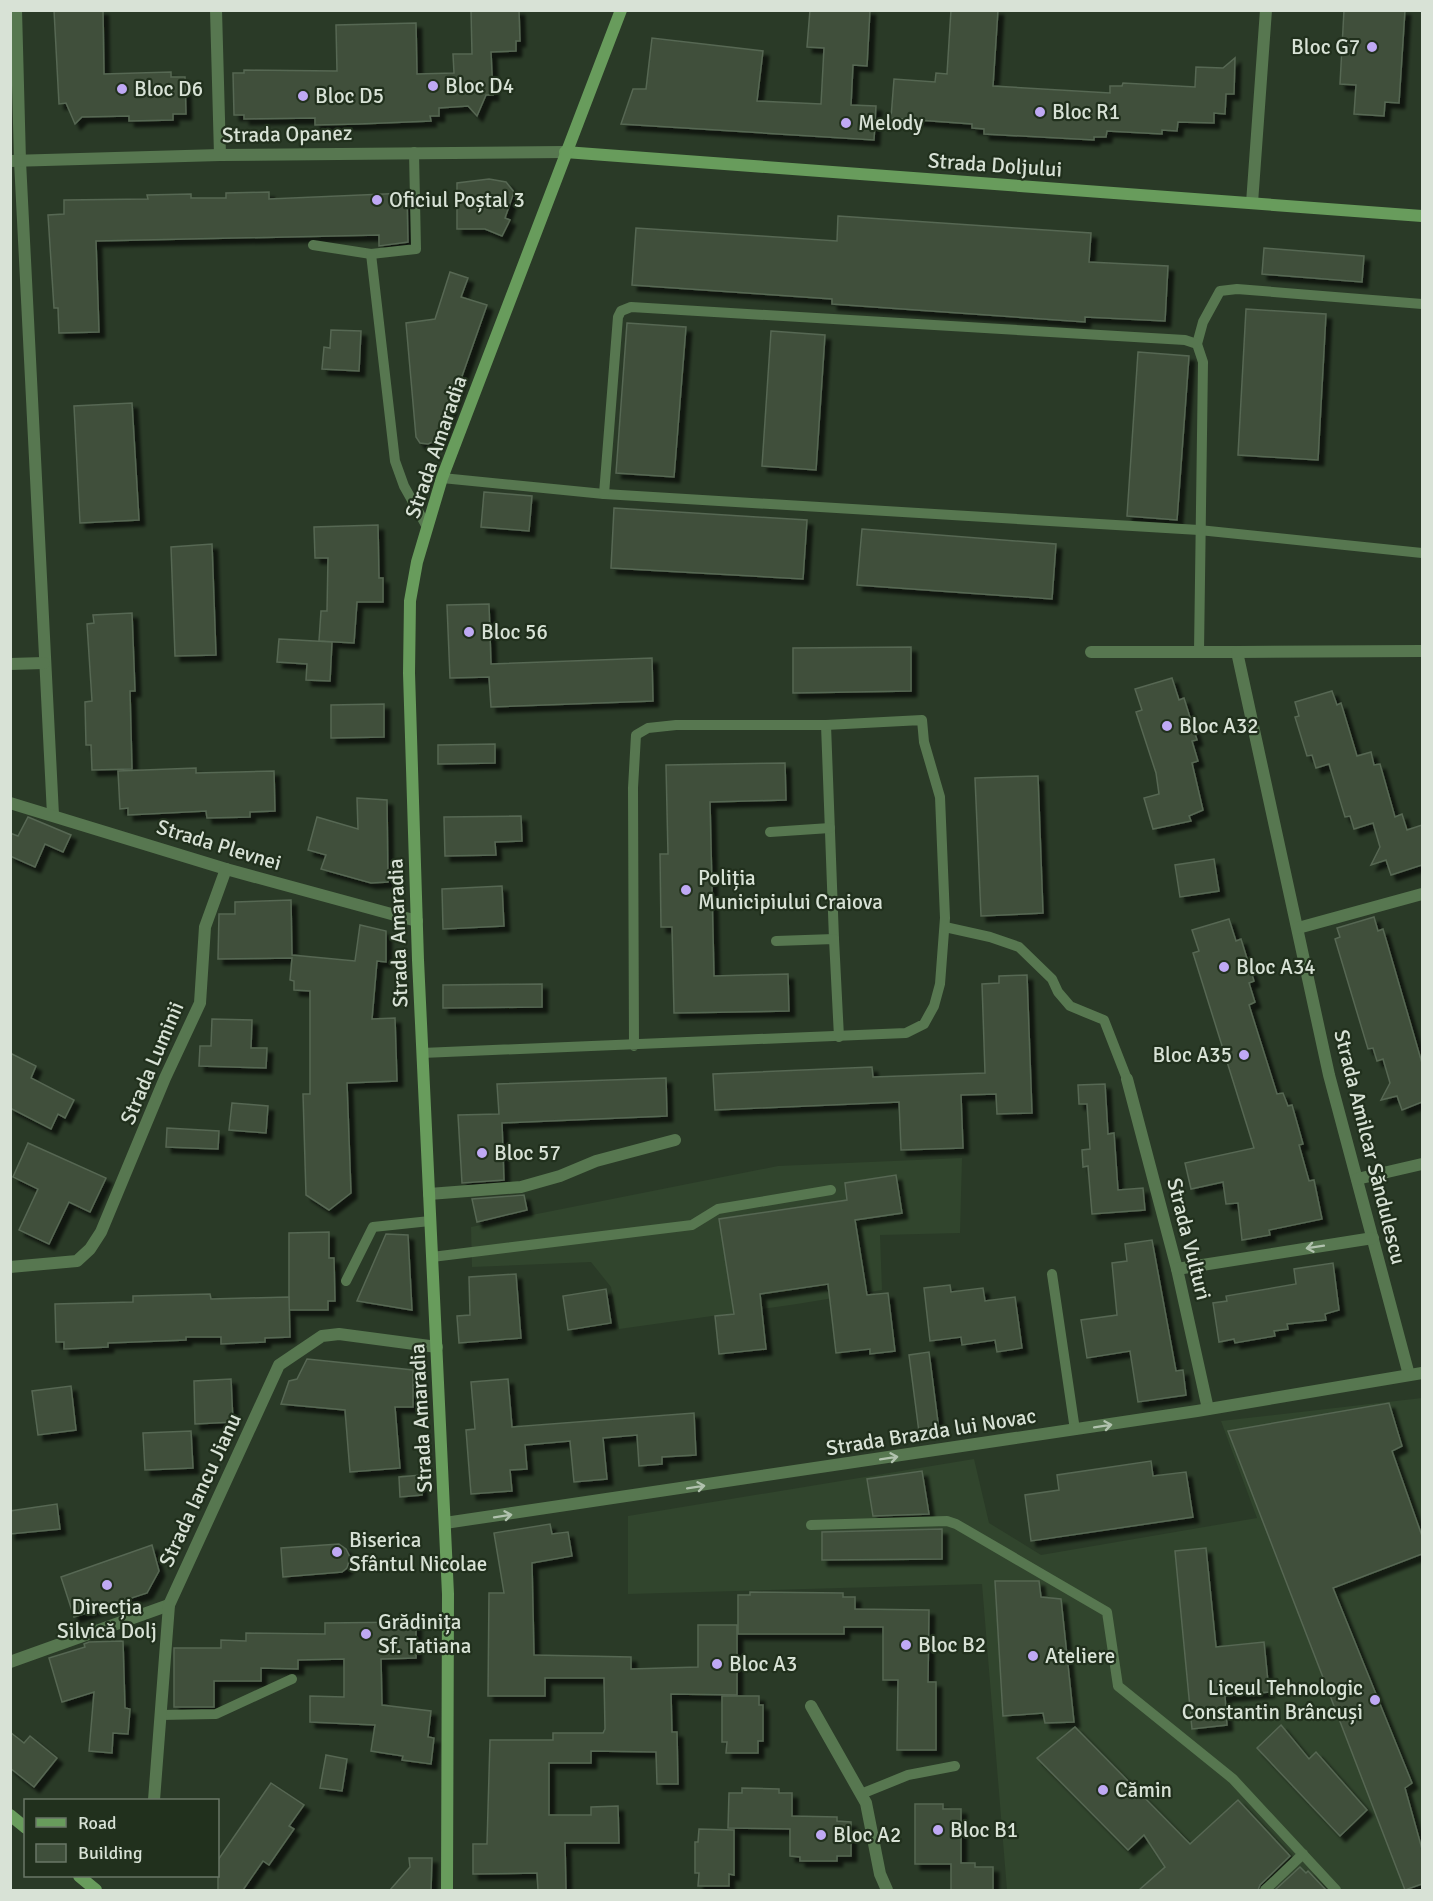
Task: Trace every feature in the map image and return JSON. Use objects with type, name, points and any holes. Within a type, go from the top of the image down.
[{"type":"main road","name":"Strada Amaradia","points":[[447,1890],[449,1761],[445,1523],[422,1053],[408,632],[410,601],[427,527],[442,478],[621,10]]},
{"type":"main road","name":"Strada Doljului","points":[[565,152],[1422,216]]},
{"type":"main road","points":[[10,1815],[24,1826]]},
{"type":"main road","points":[[81,1877],[96,1890]]},
{"type":"street","points":[[16,10],[15,161],[53,815]]},
{"type":"street","points":[[216,10],[220,155]]},
{"type":"street","points":[[1252,204],[1266,10]]},
{"type":"street","name":"Strada Opanez","points":[[15,161],[220,155],[565,152]]},
{"type":"street","points":[[1091,652],[1422,651]]},
{"type":"street","name":"Strada Amilcar Săndulescu","points":[[1237,652],[1329,1075],[1409,1375]]},
{"type":"street","points":[[10,664],[44,663]]},
{"type":"street","name":"Strada Plevnei","points":[[10,803],[226,869],[417,921]]},
{"type":"street","name":"Strada Luminii","points":[[10,1267],[77,1261],[90,1250],[101,1232],[165,1078],[200,1003],[206,927],[226,869]]},
{"type":"street","points":[[1298,928],[1422,894]]},
{"type":"street","name":"Strada Vulturi","points":[[1127,1079],[1177,1269],[1208,1409]]},
{"type":"street","points":[[429,1194],[521,1187],[560,1176],[596,1161],[675,1140]]},
{"type":"street","points":[[1357,1179],[1422,1164]]},
{"type":"street","points":[[1177,1269],[1373,1238]]},
{"type":"street","name":"Strada Iancu Jianu","points":[[154,1799],[169,1605],[279,1365],[322,1336],[339,1334],[437,1347]]},
{"type":"street","name":"Strada Brazda lui Novac","points":[[445,1523],[1075,1430],[1422,1373]]},
{"type":"street","points":[[10,1662],[169,1605]]},
{"type":"street","points":[[811,1706],[866,1803],[880,1874],[887,1890]]},
{"type":"lane","points":[[313,245],[371,254],[417,249],[414,152]]},
{"type":"lane","points":[[371,254],[395,461],[404,486],[427,527]]},
{"type":"lane","points":[[1199,652],[1203,362],[1197,344],[1203,322],[1220,291],[1237,289],[1422,304]]},
{"type":"lane","points":[[604,494],[618,317],[621,311],[631,307],[1185,340],[1197,344]]},
{"type":"lane","points":[[442,478],[604,494],[1199,530],[1422,553]]},
{"type":"lane","points":[[422,1053],[634,1046],[906,1034],[924,1024],[934,1006],[940,984],[945,927],[940,796],[924,742],[921,720],[826,725],[676,725],[648,728],[636,735],[633,788],[634,1046]]},
{"type":"lane","points":[[826,725],[839,1037]]},
{"type":"lane","points":[[770,832],[830,828]]},
{"type":"lane","points":[[945,927],[990,937],[1019,948],[1040,965],[1070,1006],[1104,1020],[1127,1079]]},
{"type":"lane","points":[[776,941],[834,939]]},
{"type":"lane","points":[[432,1257],[692,1225],[718,1209],[831,1190]]},
{"type":"lane","points":[[346,1281],[373,1227],[430,1221]]},
{"type":"lane","points":[[1052,1274],[1075,1430]]},
{"type":"lane","points":[[811,1525],[947,1521],[956,1524],[1107,1612],[1118,1686],[1233,1779],[1336,1890]]},
{"type":"lane","points":[[160,1715],[216,1714],[292,1679]]},
{"type":"lane","points":[[861,1794],[908,1774],[955,1766]]},
{"type":"lane","points":[[1264,1890],[1303,1854]]},
{"type":"shaded area","points":[[962,1158],[960,1233],[880,1235],[882,1290],[619,1329],[611,1287],[591,1262],[472,1267],[471,1227],[778,1166]]},
{"type":"shaded area","points":[[1422,1398],[1422,1890],[1007,1890],[982,1584],[628,1594],[628,1516],[974,1459],[989,1523],[1041,1555],[1257,1518],[1221,1421]]},
{"type":"building","name":"Bloc D6","points":[[54,10],[103,10],[104,74],[171,72],[171,77],[185,77],[186,114],[173,114],[173,120],[129,121],[129,116],[82,117],[75,124],[66,103],[59,104]]},
{"type":"building","points":[[471,10],[519,10],[520,41],[516,41],[516,51],[491,52],[493,95],[486,95],[477,116],[468,106],[439,108],[439,116],[430,116],[431,121],[359,124],[315,125],[315,118],[244,119],[244,115],[234,115],[233,73],[244,73],[244,70],[337,71],[336,25],[416,23],[417,74],[454,73],[453,54],[472,54]]},
{"type":"building","points":[[810,10],[870,10],[867,66],[853,65],[851,105],[876,106],[874,140],[621,124],[633,89],[646,89],[652,38],[763,51],[757,101],[821,104],[824,48],[807,47]]},
{"type":"building","points":[[951,10],[998,10],[993,86],[1110,93],[1110,86],[1122,86],[1123,83],[1195,87],[1196,67],[1223,68],[1235,58],[1234,94],[1226,94],[1225,114],[1214,113],[1214,123],[1178,122],[1177,131],[1162,130],[1162,134],[1107,131],[1106,137],[1094,137],[1094,140],[984,134],[984,129],[972,128],[972,124],[891,118],[894,79],[935,82],[936,73],[947,74]]},
{"type":"building","name":"Bloc G7","points":[[1344,10],[1405,10],[1399,103],[1385,102],[1384,116],[1354,114],[1356,85],[1340,84]]},
{"type":"building","points":[[489,179],[506,182],[514,192],[505,218],[510,220],[502,236],[485,229],[457,229],[457,183]]},
{"type":"building","points":[[269,192],[269,199],[407,193],[408,242],[379,246],[379,235],[96,241],[99,332],[59,333],[58,308],[54,308],[48,215],[64,214],[64,200],[148,199],[147,195],[191,194],[191,198],[226,198],[226,193]]},
{"type":"building","points":[[838,216],[1091,233],[1089,262],[1168,266],[1165,321],[1085,317],[1085,322],[832,304],[832,299],[632,285],[636,228],[837,241]]},
{"type":"building","points":[[1264,248],[1364,256],[1362,282],[1262,274]]},
{"type":"building","points":[[450,272],[468,278],[461,297],[487,305],[440,439],[428,444],[420,443],[416,437],[406,323],[435,319]]},
{"type":"building","points":[[1246,309],[1326,314],[1318,460],[1238,455]]},
{"type":"building","points":[[627,323],[686,327],[674,477],[616,473]]},
{"type":"building","points":[[331,330],[361,331],[359,371],[322,369],[324,347],[330,348]]},
{"type":"building","points":[[771,331],[825,335],[816,470],[762,466]]},
{"type":"building","points":[[1138,352],[1189,356],[1177,520],[1127,516]]},
{"type":"building","points":[[132,403],[139,520],[80,523],[74,406]]},
{"type":"building","points":[[484,492],[532,496],[529,531],[481,527]]},
{"type":"building","points":[[614,508],[807,520],[803,579],[611,568]]},
{"type":"building","points":[[378,525],[379,578],[383,578],[383,602],[357,602],[354,643],[319,641],[321,611],[327,611],[328,558],[315,558],[314,527]]},
{"type":"building","points":[[862,529],[1056,544],[1052,599],[857,585]]},
{"type":"building","points":[[212,544],[216,655],[175,656],[171,547]]},
{"type":"building","name":"Bloc 56","points":[[489,604],[491,664],[652,658],[653,701],[491,707],[489,677],[450,678],[447,605]]},
{"type":"building","points":[[132,613],[135,691],[130,691],[132,769],[92,770],[91,745],[86,745],[85,702],[92,701],[87,624],[94,623],[93,615]]},
{"type":"building","points":[[279,639],[332,642],[330,681],[306,680],[307,664],[277,662]]},
{"type":"building","points":[[911,647],[911,691],[793,693],[793,648]]},
{"type":"building","points":[[1172,678],[1179,700],[1184,698],[1197,740],[1192,741],[1198,761],[1192,763],[1203,810],[1189,816],[1191,821],[1153,829],[1144,798],[1159,794],[1156,773],[1136,712],[1142,710],[1135,689]]},
{"type":"building","points":[[1332,691],[1337,705],[1341,703],[1357,756],[1371,752],[1374,765],[1380,764],[1395,817],[1402,814],[1407,830],[1422,825],[1422,865],[1391,875],[1386,860],[1371,865],[1380,847],[1373,823],[1354,829],[1350,816],[1345,817],[1329,764],[1316,768],[1312,755],[1307,756],[1295,717],[1299,716],[1295,702]]},
{"type":"building","points":[[384,704],[384,737],[331,738],[331,705]]},
{"type":"building","points":[[495,744],[495,763],[438,764],[438,745]]},
{"type":"building","name":"Poliția Municipiului Craiova","points":[[785,763],[786,800],[710,802],[714,976],[788,974],[789,1011],[674,1013],[672,927],[661,927],[660,854],[668,854],[666,765]]},
{"type":"building","points":[[196,768],[196,773],[274,771],[275,811],[250,812],[250,817],[207,818],[206,811],[128,815],[128,808],[120,809],[118,771]]},
{"type":"building","points":[[1038,776],[1043,913],[981,916],[975,778]]},
{"type":"building","points":[[357,798],[387,800],[388,882],[371,883],[321,869],[326,855],[308,850],[317,817],[358,829]]},
{"type":"building","points":[[521,816],[522,841],[495,842],[496,855],[445,856],[444,817]]},
{"type":"building","points":[[28,817],[71,835],[63,852],[45,844],[35,867],[10,856],[10,833],[18,836]]},
{"type":"building","points":[[1214,859],[1219,891],[1180,897],[1175,865]]},
{"type":"building","points":[[502,886],[504,926],[443,929],[442,889]]},
{"type":"building","points":[[291,900],[292,955],[355,961],[360,925],[386,931],[386,962],[377,961],[372,1019],[395,1018],[397,1081],[347,1083],[351,1193],[329,1210],[306,1195],[303,1094],[310,1094],[310,991],[294,990],[294,981],[290,980],[292,958],[218,959],[219,914],[235,914],[235,902]]},
{"type":"building","points":[[1374,917],[1378,931],[1383,929],[1422,1063],[1422,1102],[1402,1110],[1397,1096],[1381,1100],[1390,1083],[1383,1059],[1377,1061],[1373,1048],[1368,1049],[1335,939],[1340,937],[1337,928]]},
{"type":"building","points":[[1229,919],[1236,941],[1241,939],[1254,981],[1249,983],[1255,1002],[1249,1005],[1277,1094],[1283,1093],[1288,1106],[1292,1105],[1303,1144],[1299,1145],[1309,1181],[1314,1180],[1322,1219],[1269,1230],[1270,1235],[1242,1240],[1238,1203],[1226,1204],[1223,1182],[1191,1189],[1185,1163],[1254,1148],[1193,953],[1199,951],[1192,930]]},
{"type":"building","points":[[1027,975],[1032,1113],[997,1114],[996,1094],[961,1095],[963,1148],[901,1150],[899,1102],[715,1110],[713,1074],[872,1067],[873,1077],[985,1073],[982,984],[999,983],[999,976]]},
{"type":"building","points":[[542,984],[542,1007],[443,1008],[443,985]]},
{"type":"building","points":[[212,1019],[252,1020],[251,1048],[267,1048],[266,1068],[199,1066],[200,1046],[211,1046]]},
{"type":"building","points":[[10,1053],[36,1066],[31,1078],[74,1100],[65,1118],[58,1114],[51,1129],[10,1108]]},
{"type":"building","name":"Bloc 57","points":[[666,1078],[667,1116],[502,1123],[504,1180],[462,1183],[458,1115],[499,1114],[497,1084]]},
{"type":"building","points":[[1105,1084],[1108,1134],[1114,1133],[1118,1190],[1143,1188],[1145,1210],[1092,1214],[1088,1166],[1083,1167],[1082,1150],[1090,1149],[1087,1104],[1079,1104],[1078,1085]]},
{"type":"building","points":[[232,1103],[268,1106],[266,1133],[229,1130]]},
{"type":"building","points":[[167,1128],[219,1131],[218,1149],[166,1147]]},
{"type":"building","points":[[28,1143],[106,1178],[90,1212],[69,1202],[49,1244],[19,1230],[38,1189],[13,1177]]},
{"type":"building","points":[[896,1175],[902,1213],[855,1220],[867,1295],[888,1293],[895,1351],[870,1354],[870,1349],[836,1353],[828,1284],[760,1294],[766,1349],[719,1354],[715,1316],[734,1314],[719,1219],[847,1200],[845,1183]]},
{"type":"building","points":[[524,1195],[527,1210],[477,1222],[472,1199]]},
{"type":"building","points":[[329,1232],[329,1258],[334,1258],[335,1301],[328,1301],[328,1310],[289,1310],[289,1233]]},
{"type":"building","points":[[386,1234],[408,1235],[412,1310],[357,1301]]},
{"type":"building","points":[[1152,1240],[1176,1371],[1183,1370],[1186,1395],[1138,1402],[1130,1351],[1087,1358],[1081,1320],[1117,1315],[1112,1263],[1127,1261],[1125,1244]]},
{"type":"building","points":[[1333,1263],[1339,1310],[1325,1314],[1326,1320],[1287,1324],[1288,1329],[1274,1331],[1275,1336],[1235,1343],[1234,1339],[1219,1342],[1213,1303],[1227,1301],[1226,1296],[1296,1284],[1294,1269]]},
{"type":"building","points":[[516,1274],[521,1338],[459,1343],[457,1316],[470,1315],[469,1277]]},
{"type":"building","points":[[950,1285],[951,1292],[983,1288],[985,1301],[1015,1297],[1022,1348],[997,1352],[995,1340],[962,1345],[961,1337],[930,1341],[924,1288]]},
{"type":"building","points":[[606,1289],[611,1323],[568,1330],[563,1296]]},
{"type":"building","points":[[210,1294],[211,1299],[289,1297],[290,1337],[265,1338],[265,1342],[221,1344],[221,1337],[186,1337],[186,1340],[108,1343],[108,1347],[64,1349],[64,1342],[56,1342],[55,1304],[133,1302],[133,1296]]},
{"type":"building","points":[[929,1352],[939,1430],[919,1432],[909,1355]]},
{"type":"building","points":[[307,1359],[413,1370],[413,1407],[395,1407],[400,1468],[350,1472],[345,1410],[281,1404],[289,1381],[297,1379]]},
{"type":"building","points":[[231,1379],[233,1422],[195,1424],[194,1381]]},
{"type":"building","points":[[508,1379],[512,1427],[694,1413],[696,1455],[662,1457],[662,1464],[639,1466],[637,1435],[603,1438],[607,1479],[574,1482],[570,1441],[525,1445],[527,1469],[510,1470],[512,1491],[471,1494],[466,1430],[475,1429],[471,1382]]},
{"type":"building","points":[[71,1386],[76,1430],[38,1435],[32,1391]]},
{"type":"building","name":"Liceul Tehnologic Constantin Brâncuși","points":[[1389,1403],[1402,1446],[1392,1451],[1422,1536],[1422,1554],[1333,1588],[1412,1783],[1405,1788],[1422,1849],[1422,1884],[1405,1890],[1228,1431]]},
{"type":"building","points":[[191,1431],[193,1468],[145,1470],[143,1433]]},
{"type":"building","points":[[1151,1461],[1153,1476],[1186,1472],[1193,1517],[1031,1541],[1025,1495],[1059,1490],[1057,1475]]},
{"type":"building","points":[[922,1471],[929,1514],[873,1516],[867,1479]]},
{"type":"building","points":[[421,1475],[422,1495],[400,1497],[399,1477]]},
{"type":"building","points":[[57,1504],[60,1529],[10,1534],[10,1511]]},
{"type":"building","points":[[550,1524],[552,1534],[568,1532],[572,1556],[532,1563],[534,1655],[631,1657],[631,1669],[698,1667],[698,1625],[737,1625],[737,1695],[671,1694],[672,1732],[677,1732],[678,1784],[657,1784],[656,1752],[591,1751],[591,1763],[549,1763],[549,1815],[591,1815],[591,1807],[618,1806],[619,1843],[565,1843],[566,1890],[538,1890],[537,1873],[473,1874],[473,1844],[487,1844],[490,1740],[553,1740],[553,1733],[603,1733],[605,1729],[604,1678],[545,1678],[545,1696],[488,1696],[489,1593],[504,1593],[494,1533]]},
{"type":"building","points":[[942,1529],[942,1559],[822,1560],[822,1532]]},
{"type":"building","points":[[339,1544],[346,1549],[350,1557],[347,1568],[342,1572],[283,1577],[281,1548]]},
{"type":"building","name":"Direcția Silvică Dolj","points":[[152,1545],[159,1571],[147,1593],[74,1617],[61,1577]]},
{"type":"building","points":[[1206,1548],[1216,1647],[1264,1642],[1269,1692],[1225,1696],[1227,1725],[1192,1729],[1175,1551]]},
{"type":"building","name":"Ateliere","points":[[995,1581],[1039,1581],[1041,1597],[1061,1599],[1074,1722],[1045,1723],[1043,1713],[1003,1716]]},
{"type":"building","points":[[750,1592],[843,1593],[843,1597],[855,1597],[855,1609],[929,1610],[928,1682],[936,1682],[936,1750],[897,1750],[898,1680],[883,1680],[883,1627],[844,1627],[844,1634],[738,1634],[738,1595],[750,1595]]},
{"type":"building","points":[[416,1622],[416,1658],[381,1659],[382,1705],[431,1711],[428,1737],[434,1738],[431,1764],[402,1760],[403,1756],[371,1751],[375,1725],[310,1722],[310,1696],[344,1697],[344,1659],[298,1660],[298,1669],[261,1668],[261,1681],[214,1681],[214,1707],[174,1707],[174,1648],[221,1648],[221,1640],[246,1641],[246,1633],[325,1634],[325,1623]]},
{"type":"building","points":[[123,1641],[125,1708],[130,1709],[128,1734],[113,1733],[112,1753],[89,1751],[94,1692],[62,1702],[49,1658],[85,1647],[84,1644],[89,1642]]},
{"type":"building","points":[[722,1696],[759,1696],[759,1705],[763,1705],[763,1741],[758,1741],[758,1753],[726,1753],[727,1742],[722,1742]]},
{"type":"building","points":[[1281,1725],[1309,1759],[1316,1752],[1367,1810],[1340,1836],[1257,1748]]},
{"type":"building","points":[[1075,1727],[1190,1844],[1238,1800],[1290,1856],[1260,1885],[1258,1890],[1139,1890],[1165,1867],[1144,1835],[1128,1850],[1037,1758]]},
{"type":"building","points":[[10,1732],[24,1743],[30,1736],[57,1758],[34,1787],[10,1768]]},
{"type":"building","points":[[326,1755],[347,1759],[342,1791],[320,1788]]},
{"type":"building","points":[[271,1783],[304,1805],[289,1826],[294,1829],[269,1865],[263,1861],[243,1890],[218,1890],[219,1859]]},
{"type":"building","name":"Bloc A2","points":[[742,1788],[779,1789],[779,1793],[792,1793],[792,1816],[837,1817],[837,1821],[851,1822],[851,1856],[837,1856],[837,1861],[800,1861],[800,1857],[790,1856],[790,1829],[728,1828],[729,1793],[742,1793]]},
{"type":"building","name":"Bloc B1","points":[[915,1804],[943,1804],[943,1809],[961,1809],[961,1863],[975,1863],[975,1867],[993,1867],[993,1890],[951,1890],[951,1864],[915,1864]]},
{"type":"building","points":[[699,1829],[734,1830],[734,1875],[729,1874],[729,1886],[698,1886],[699,1873],[695,1873],[695,1842],[698,1842]]},
{"type":"building","points":[[409,1858],[432,1858],[431,1890],[390,1890],[410,1867]]},
{"type":"building","points":[[1300,1867],[1306,1873],[1308,1871],[1326,1890],[1275,1890]]},
{"type":"place","name":"Bloc G7","points":[[1372,47]]},
{"type":"place","name":"Bloc D4","points":[[433,86]]},
{"type":"place","name":"Bloc D6","points":[[122,89]]},
{"type":"place","name":"Bloc D5","points":[[303,96]]},
{"type":"place","name":"Bloc R1","points":[[1040,112]]},
{"type":"place","name":"Melody","points":[[846,123]]},
{"type":"place","name":"Oficiul Poștal 3","points":[[377,200]]},
{"type":"place","name":"Bloc 56","points":[[469,632]]},
{"type":"place","name":"Bloc A32","points":[[1167,726]]},
{"type":"place","name":"Poliția Municipiului Craiova","points":[[686,890]]},
{"type":"place","name":"Bloc A34","points":[[1224,967]]},
{"type":"place","name":"Bloc A35","points":[[1244,1055]]},
{"type":"place","name":"Bloc 57","points":[[482,1153]]},
{"type":"place","name":"Biserica Sfântul Nicolae","points":[[337,1552]]},
{"type":"place","name":"Direcția Silvică Dolj","points":[[107,1585]]},
{"type":"place","name":"Grădinița Sf. Tatiana","points":[[366,1634]]},
{"type":"place","name":"Bloc B2","points":[[906,1645]]},
{"type":"place","name":"Ateliere","points":[[1033,1656]]},
{"type":"place","name":"Bloc A3","points":[[717,1664]]},
{"type":"place","name":"Liceul Tehnologic Constantin Brâncuși","points":[[1375,1700]]},
{"type":"place","name":"Cămin","points":[[1103,1790]]},
{"type":"place","name":"Bloc B1","points":[[938,1830]]},
{"type":"place","name":"Bloc A2","points":[[821,1835]]}]
